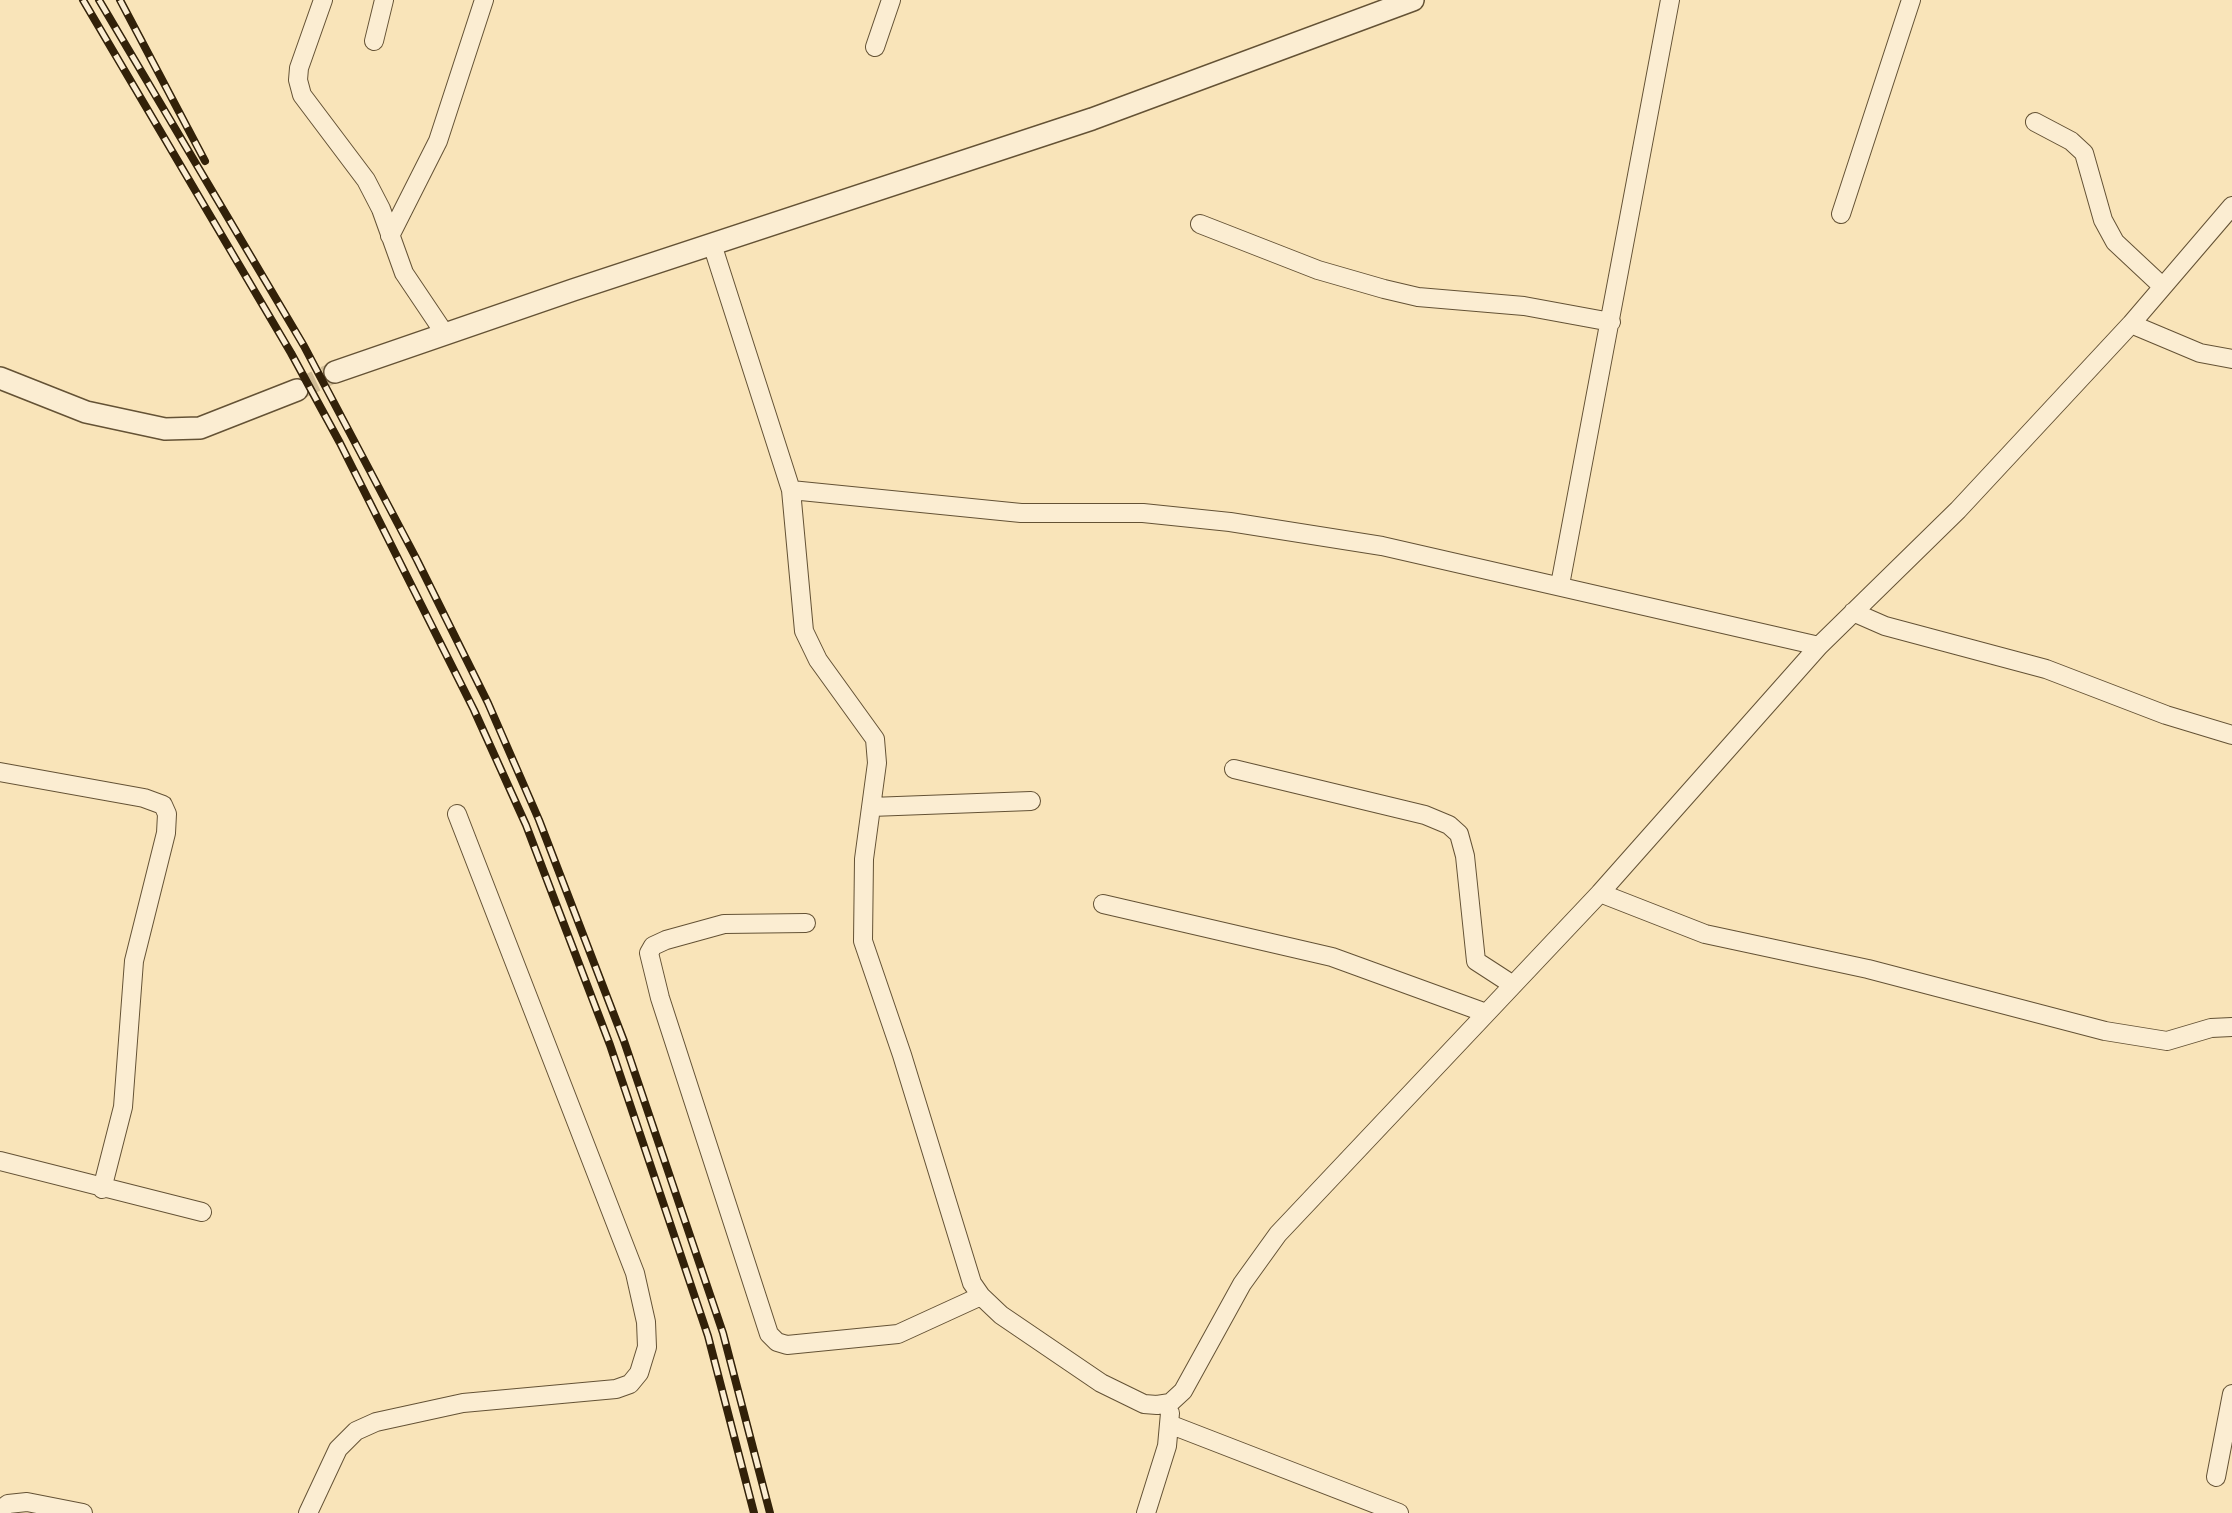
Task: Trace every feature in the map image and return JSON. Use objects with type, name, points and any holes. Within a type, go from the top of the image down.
[{"type":"street","points":[[323,0],[299,68],[298,80],[302,95],[366,180],[409,282],[445,334]]},
{"type":"street","points":[[374,41],[384,0]]},
{"type":"street","points":[[390,236],[438,141],[484,0]]},
{"type":"street","points":[[875,47],[891,0]]},
{"type":"street","points":[[335,372],[1092,119],[1413,0]]},
{"type":"street","points":[[1560,585],[1670,0]]},
{"type":"street","points":[[1841,214],[1911,0]]},
{"type":"street","points":[[2035,122],[2071,141],[2084,153],[2103,220],[2115,242],[2162,286]]},
{"type":"street","points":[[712,244],[791,490],[804,631],[818,660],[875,739],[877,754],[864,859],[863,941],[902,1055],[966,1266],[981,1296],[1001,1315],[1101,1383],[1144,1404],[1170,1403],[1183,1391],[1242,1284],[1278,1234],[1600,893],[1819,646],[1958,510],[2131,324],[2232,206]]},
{"type":"street","points":[[1200,224],[1318,270],[1374,287],[1418,297],[1492,302],[1611,322]]},
{"type":"street","points":[[2131,324],[2200,353],[2232,359]]},
{"type":"street","points":[[0,378],[86,412],[165,429],[200,428],[296,390]]},
{"type":"street","points":[[791,490],[1021,513],[1143,513],[1230,522],[1382,545],[1819,646]]},
{"type":"street","points":[[1853,612],[1885,626],[2046,669],[2166,715],[2232,735]]},
{"type":"street","points":[[1234,769],[1425,815],[1449,825],[1459,834],[1465,856],[1476,961],[1513,985]]},
{"type":"street","points":[[0,772],[144,798],[163,804],[167,814],[166,833],[134,961],[122,1107],[102,1189]]},
{"type":"street","points":[[871,807],[1031,801]]},
{"type":"street","points":[[308,1513],[338,1449],[356,1431],[376,1422],[463,1404],[616,1390],[630,1384],[639,1373],[647,1347],[646,1322],[635,1273],[457,814]]},
{"type":"street","points":[[1600,893],[1705,934],[1868,969],[2105,1031],[2167,1041],[2211,1028],[2232,1027]]},
{"type":"street","points":[[1104,904],[1332,957],[1486,1013]]},
{"type":"street","points":[[806,923],[724,924],[666,940],[653,946],[649,953],[660,998],[769,1334],[777,1342],[787,1345],[898,1334],[981,1296]]},
{"type":"street","points":[[0,1161],[102,1189],[202,1212]]},
{"type":"street","points":[[2216,1477],[2232,1394]]},
{"type":"street","points":[[1146,1513],[1167,1446],[1170,1403]]},
{"type":"street","points":[[1169,1424],[1354,1505],[1399,1513]]},
{"type":"street","points":[[0,1510],[8,1504],[27,1502],[83,1513]]},
{"type":"tunnel","points":[[297,390],[335,372]]},
{"type":"railway","points":[[83,0],[291,353],[340,443],[474,710],[526,825],[610,1045],[708,1336],[754,1513]]},
{"type":"railway","points":[[99,0],[304,346],[417,560],[488,703],[539,820],[624,1041],[723,1333],[770,1513]]},
{"type":"railway","points":[[120,0],[205,161]]}]
